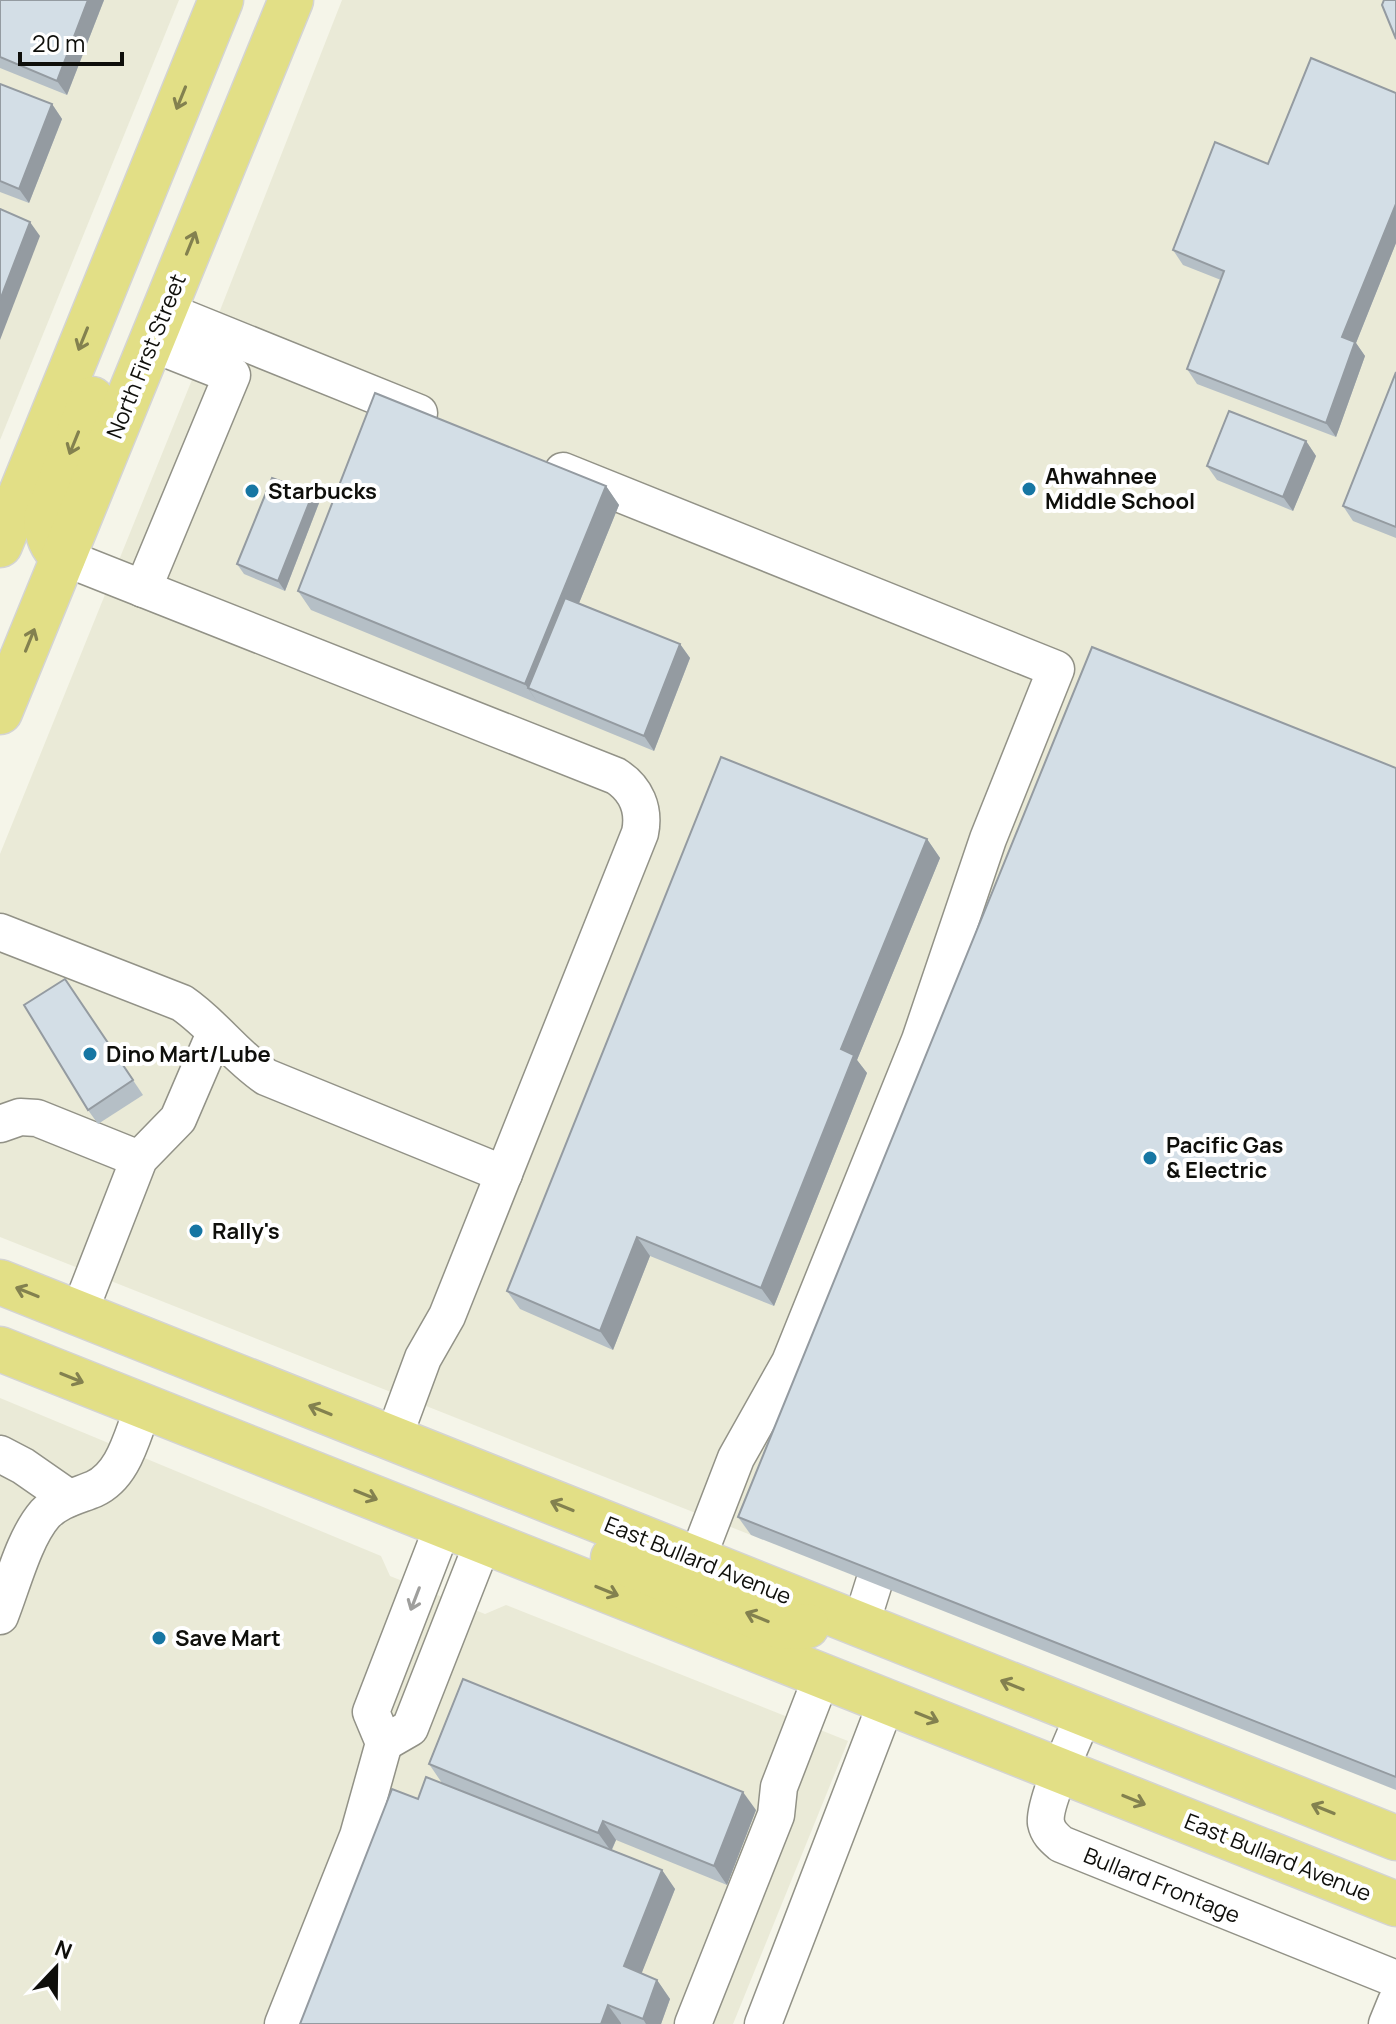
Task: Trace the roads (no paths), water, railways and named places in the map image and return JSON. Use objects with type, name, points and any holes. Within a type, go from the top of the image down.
[{"type":"main road","points":[[0,545],[221,0]]},
{"type":"main road","name":"North First Street","points":[[0,712],[291,0]]},
{"type":"main road","points":[[63,557],[53,548],[47,534],[46,519],[129,308],[148,181]]},
{"type":"main road","name":"East Bullard Avenue","points":[[0,1282],[1396,1838]]},
{"type":"main road","name":"East Bullard Avenue","points":[[0,1349],[1396,1904]]},
{"type":"main road","points":[[443,1526],[467,1509],[498,1512],[782,1627],[861,1624]]},
{"type":"street","points":[[158,327],[454,427]]},
{"type":"street","points":[[143,589],[232,375],[158,327]]},
{"type":"street","points":[[539,462],[1056,669],[988,839],[920,1040],[808,1318],[790,1362],[736,1458],[697,1559]]},
{"type":"street","points":[[63,557],[616,776],[634,792],[643,819],[640,833],[447,1316],[423,1358],[393,1439]]},
{"type":"street","points":[[0,932],[182,1003],[198,1014],[243,1061],[266,1077],[504,1174]]},
{"type":"street","points":[[79,1313],[139,1159],[178,1119],[215,1033]]},
{"type":"street","points":[[0,1124],[30,1116],[139,1159]]},
{"type":"street","points":[[0,1616],[35,1529],[52,1507],[98,1487],[120,1466],[144,1406]]},
{"type":"street","points":[[0,1454],[69,1498]]},
{"type":"street","points":[[861,1624],[900,1502]]},
{"type":"street","points":[[283,2024],[358,1836],[384,1743],[371,1712],[443,1526]]},
{"type":"street","points":[[384,1743],[410,1728],[483,1542]]},
{"type":"street","points":[[693,2024],[776,1815],[779,1787],[822,1676]]},
{"type":"street","points":[[763,2024],[887,1701]]},
{"type":"street","name":"Bullard Frontage","points":[[1084,1714],[1049,1803],[1046,1822],[1052,1836],[1061,1844],[1396,1979]]},
{"type":"street","points":[[1387,2024],[1396,2002]]},
{"type":"place","name":"Ahwahnee Middle School","points":[[1029,489]]},
{"type":"place","name":"Starbucks","points":[[252,491]]},
{"type":"place","name":"Dino Mart/Lube","points":[[90,1054]]},
{"type":"place","name":"Pacific Gas & Electric","points":[[1150,1158]]},
{"type":"place","name":"Rally's","points":[[196,1231]]},
{"type":"place","name":"Save Mart","points":[[159,1638]]}]
